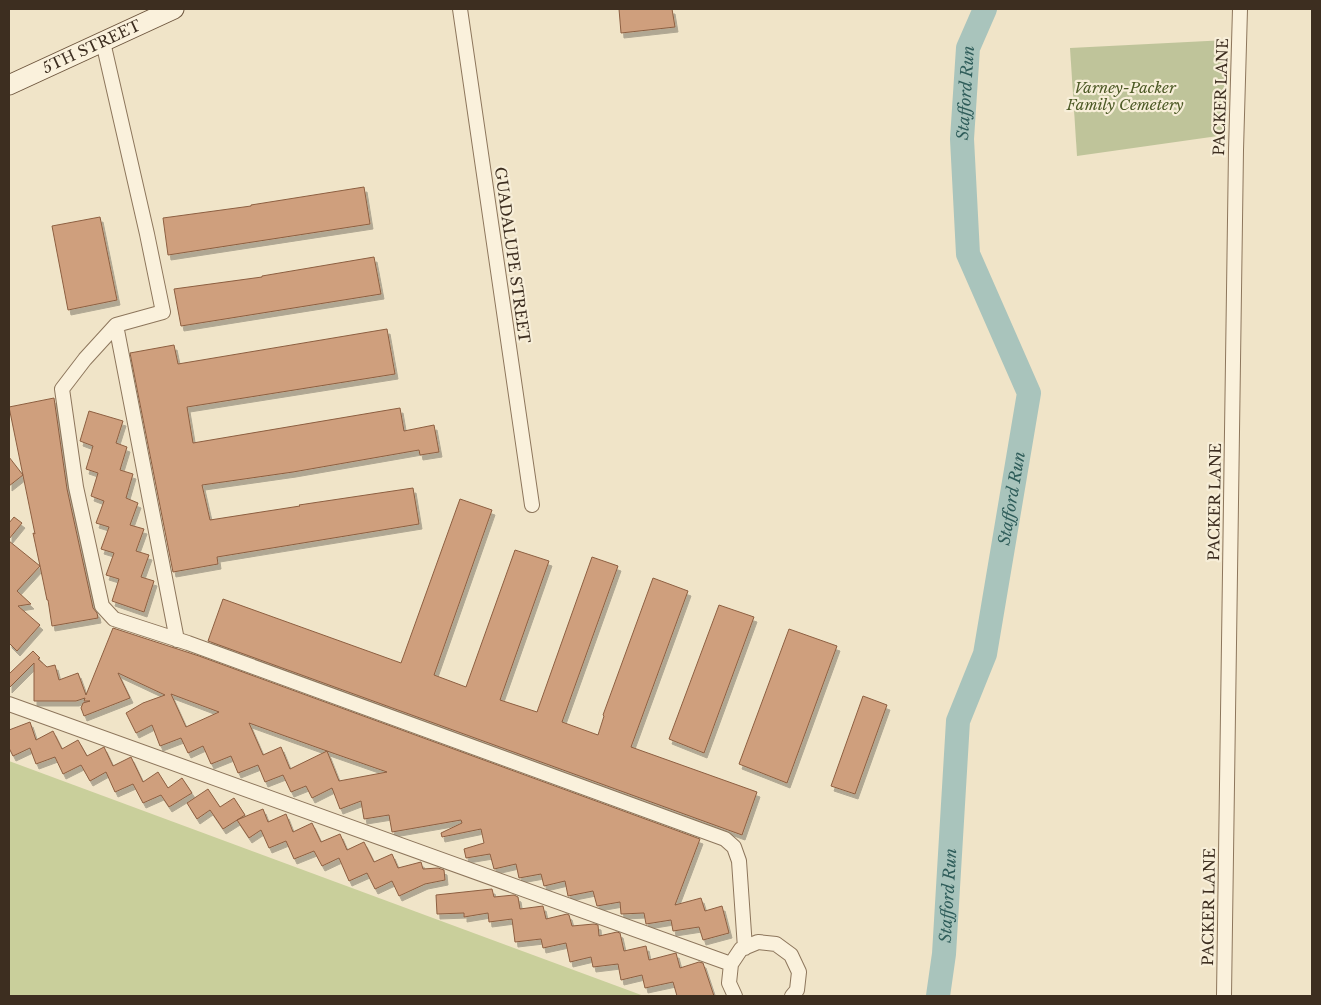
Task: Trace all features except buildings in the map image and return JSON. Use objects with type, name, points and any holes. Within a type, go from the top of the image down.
[{"type":"main road","name":"5TH STREET","points":[[9,85],[103,42],[153,13],[174,9]]},
{"type":"street","name":"GUADALUPE STREET","points":[[460,9],[532,505]]},
{"type":"street","name":"PACKER LANE","points":[[1224,996],[1236,150],[1240,9]]},
{"type":"street","points":[[103,42],[163,312],[116,325],[85,359],[62,389],[76,487],[102,606],[114,619],[177,640],[725,839],[734,847],[739,861],[745,948]]},
{"type":"street","points":[[116,325],[177,640]]},
{"type":"street","points":[[9,704],[731,964]]},
{"type":"street","points":[[735,996],[729,982],[731,964],[741,950],[758,942],[776,944],[791,955],[799,972],[797,990],[792,996]]},
{"type":"green space","name":"Varney-Packer Family Cemetery","points":[[1227,40],[1225,135],[1077,156],[1070,48]]},
{"type":"green space","points":[[9,761],[644,996],[9,996]]},
{"type":"waterway","name":"Stafford Run","points":[[938,996],[944,954],[958,721],[985,654],[1029,393],[968,254],[962,139],[968,48],[985,9]]}]
